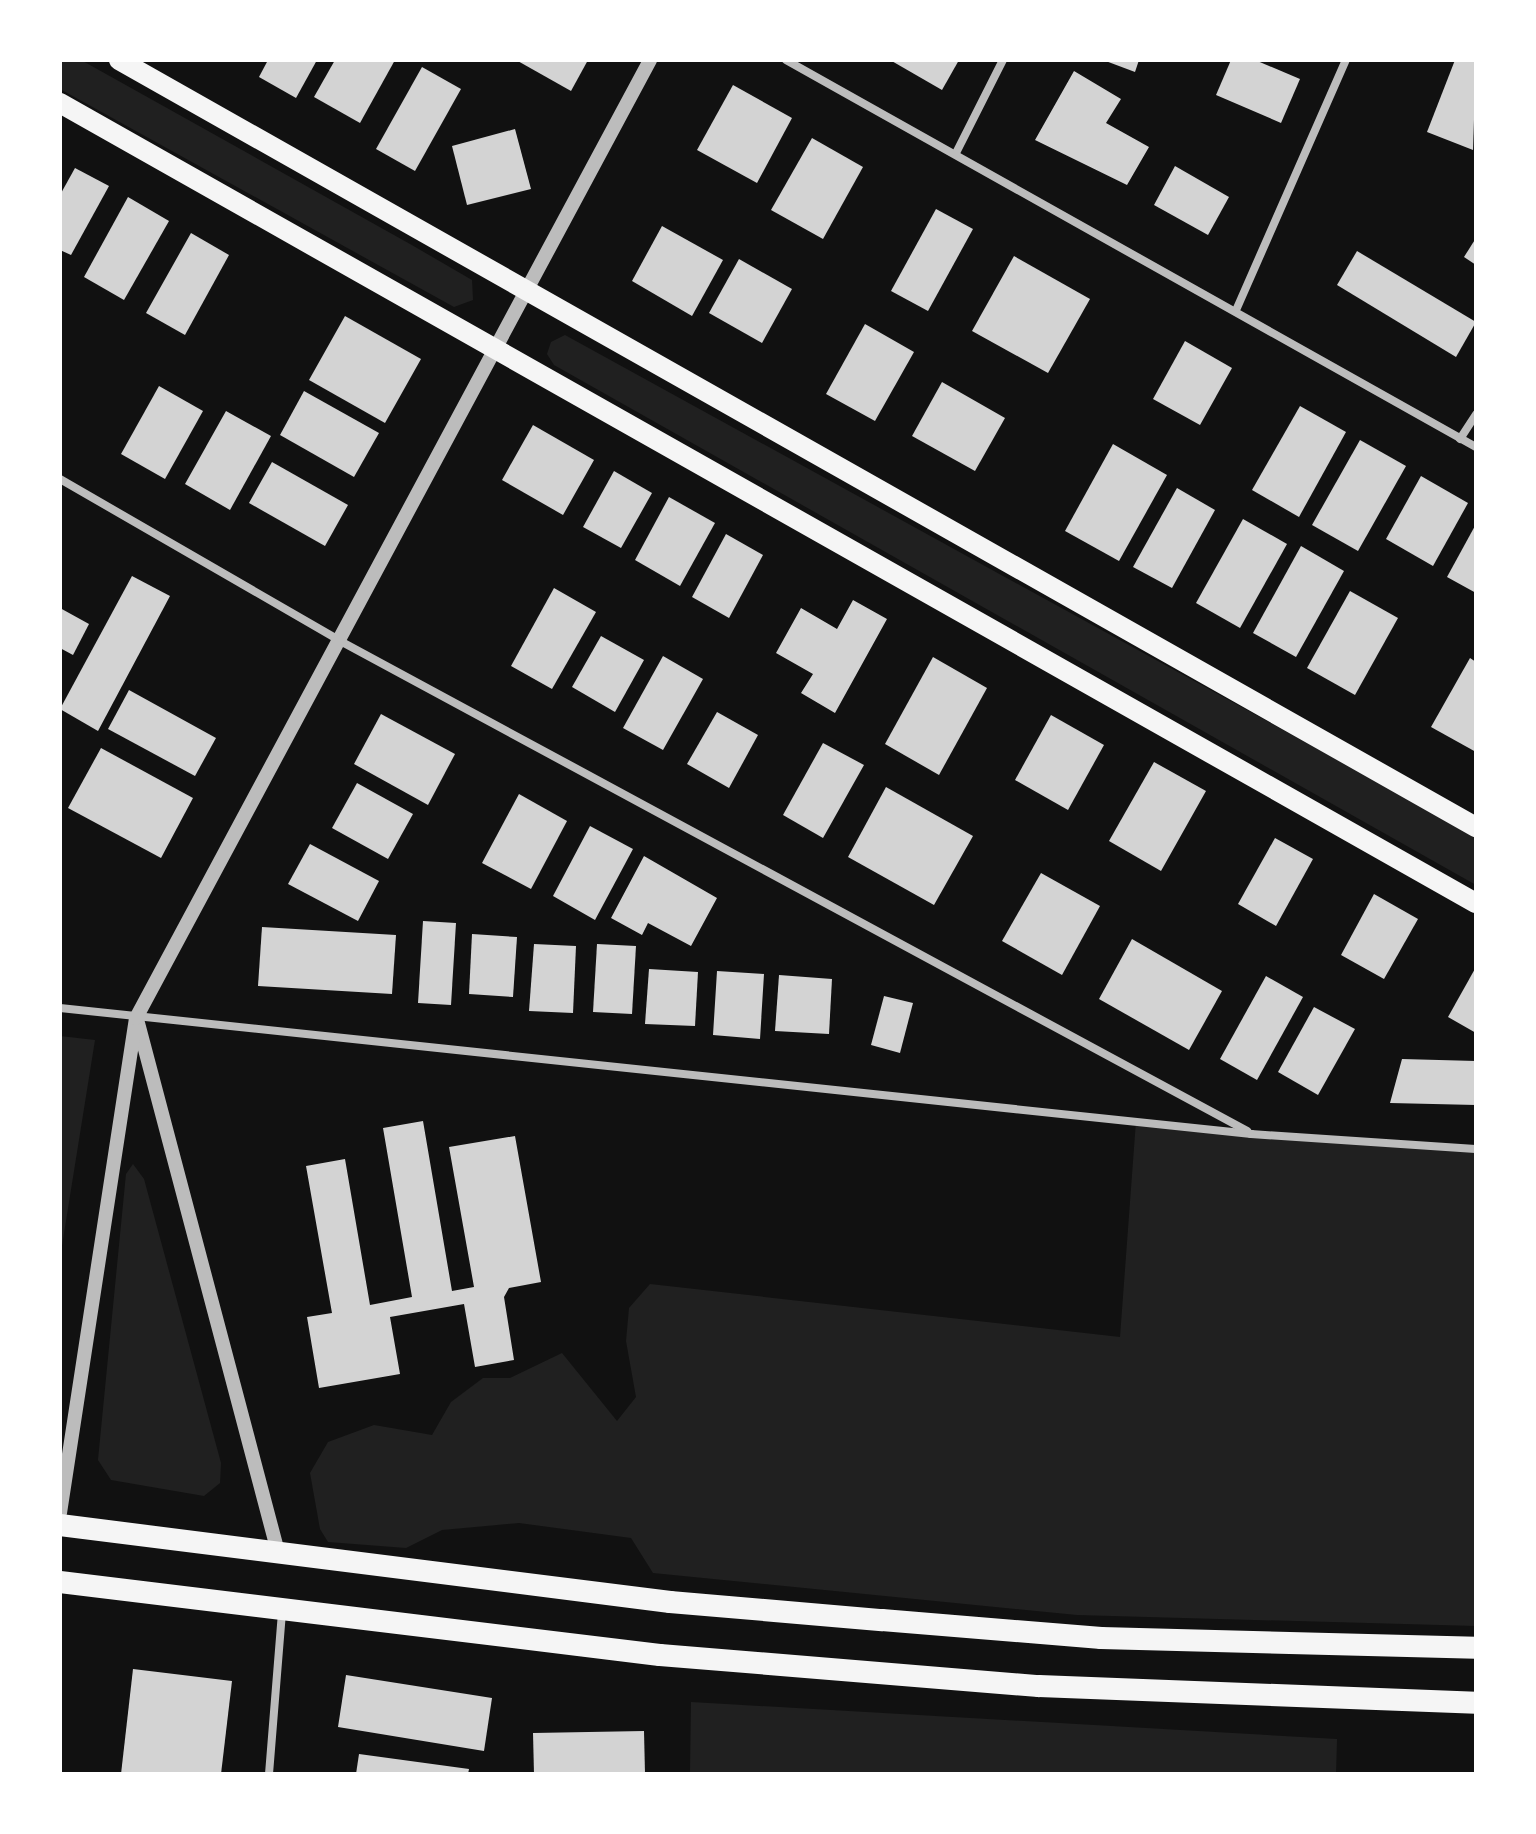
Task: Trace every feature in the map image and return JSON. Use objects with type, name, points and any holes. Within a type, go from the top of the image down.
[{"type":"highway","points":[[60,1525],[670,1602],[1085,1637],[1476,1648]]},
{"type":"highway","points":[[60,1582],[282,1613],[1039,1686],[1476,1703]]},
{"type":"main road","points":[[119,60],[1476,827]]},
{"type":"main road","points":[[60,103],[1476,903]]},
{"type":"street","points":[[60,1513],[136,1018],[338,637],[499,351],[650,60]]},
{"type":"street","points":[[786,60],[1237,308],[1476,447]]},
{"type":"street","points":[[956,153],[1003,60]]},
{"type":"street","points":[[1237,308],[1346,60]]},
{"type":"street","points":[[1460,439],[1476,414]]},
{"type":"street","points":[[60,479],[338,637],[1251,1134]]},
{"type":"street","points":[[60,1008],[1251,1134],[1476,1149]]},
{"type":"street","points":[[136,1018],[278,1552]]},
{"type":"street","points":[[269,1774],[282,1613]]},
{"type":"shaded area","points":[[60,60],[81,60],[472,280],[473,300],[454,307],[60,89]]},
{"type":"shaded area","points":[[565,335],[1476,836],[1476,885],[554,365],[547,354],[551,342]]},
{"type":"shaded area","points":[[60,1036],[95,1040],[60,1258]]},
{"type":"shaded area","points":[[1136,1121],[1476,1149],[1476,1626],[1077,1615],[653,1573],[631,1538],[519,1523],[442,1530],[406,1548],[328,1542],[320,1529],[310,1473],[328,1442],[374,1425],[432,1435],[451,1402],[483,1378],[510,1378],[562,1353],[617,1421],[636,1397],[626,1341],[629,1308],[650,1284],[1120,1337]]},
{"type":"shaded area","points":[[133,1164],[144,1179],[221,1463],[220,1483],[204,1496],[111,1480],[98,1460],[126,1174]]},
{"type":"shaded area","points":[[691,1702],[1337,1739],[1336,1774],[690,1774]]},
{"type":"building","points":[[268,60],[317,60],[296,98],[259,77]]},
{"type":"building","points":[[335,60],[395,60],[360,123],[314,97]]},
{"type":"building","points":[[516,60],[588,60],[571,91]]},
{"type":"building","points":[[890,60],[959,60],[942,90]]},
{"type":"building","points":[[1103,60],[1139,60],[1135,72]]},
{"type":"building","points":[[1231,60],[1255,60],[1300,79],[1281,123],[1216,95]]},
{"type":"building","points":[[1455,60],[1476,60],[1473,150],[1427,132]]},
{"type":"building","points":[[422,67],[461,89],[415,171],[376,149]]},
{"type":"building","points":[[1074,71],[1121,99],[1106,123],[1149,147],[1127,185],[1035,140]]},
{"type":"building","points":[[733,85],[792,118],[757,183],[697,150]]},
{"type":"building","points":[[515,129],[531,189],[467,205],[452,146]]},
{"type":"building","points":[[812,138],[863,167],[823,239],[771,210]]},
{"type":"building","points":[[1175,166],[1229,197],[1208,235],[1154,205]]},
{"type":"building","points":[[75,168],[109,186],[71,255],[60,250],[60,195]]},
{"type":"building","points":[[128,197],[169,221],[124,300],[84,277]]},
{"type":"building","points":[[936,209],[973,229],[928,311],[891,291]]},
{"type":"building","points":[[662,226],[723,260],[692,316],[632,281]]},
{"type":"building","points":[[191,233],[229,255],[185,335],[146,313]]},
{"type":"building","points":[[1476,238],[1476,265],[1464,257]]},
{"type":"building","points":[[1357,251],[1476,322],[1456,357],[1337,285]]},
{"type":"building","points":[[1014,256],[1090,299],[1048,373],[972,331]]},
{"type":"building","points":[[739,259],[792,289],[762,343],[709,313]]},
{"type":"building","points":[[345,316],[421,359],[385,423],[309,380]]},
{"type":"building","points":[[865,324],[914,352],[875,421],[826,394]]},
{"type":"building","points":[[1185,341],[1232,368],[1200,425],[1153,399]]},
{"type":"building","points":[[942,382],[1005,418],[975,471],[912,436]]},
{"type":"building","points":[[159,386],[203,411],[165,479],[121,454]]},
{"type":"building","points":[[304,391],[379,433],[354,477],[280,435]]},
{"type":"building","points":[[1300,406],[1346,432],[1299,517],[1252,490]]},
{"type":"building","points":[[226,411],[271,436],[230,510],[185,484]]},
{"type":"building","points":[[533,425],[594,460],[563,515],[502,480]]},
{"type":"building","points":[[1360,440],[1406,466],[1358,551],[1312,525]]},
{"type":"building","points":[[1113,444],[1167,475],[1119,561],[1065,531]]},
{"type":"building","points":[[272,462],[348,505],[325,546],[249,503]]},
{"type":"building","points":[[614,471],[652,493],[621,548],[583,527]]},
{"type":"building","points":[[1421,476],[1468,503],[1433,566],[1386,539]]},
{"type":"building","points":[[1177,488],[1215,510],[1172,588],[1133,567]]},
{"type":"building","points":[[669,497],[715,523],[680,586],[635,560]]},
{"type":"building","points":[[1243,519],[1287,544],[1240,628],[1196,603]]},
{"type":"building","points":[[1476,524],[1476,593],[1447,577]]},
{"type":"building","points":[[726,534],[763,555],[729,618],[692,597]]},
{"type":"building","points":[[1301,546],[1344,571],[1296,657],[1253,633]]},
{"type":"building","points":[[132,576],[170,596],[98,731],[60,709]]},
{"type":"building","points":[[554,588],[596,612],[552,689],[511,666]]},
{"type":"building","points":[[1350,591],[1398,618],[1355,695],[1307,668]]},
{"type":"building","points":[[853,600],[887,619],[835,713],[801,693],[813,674],[776,653],[801,608],[837,629]]},
{"type":"building","points":[[60,608],[89,624],[73,655],[60,648]]},
{"type":"building","points":[[601,636],[644,660],[615,712],[572,687]]},
{"type":"building","points":[[663,656],[703,679],[663,750],[623,728]]},
{"type":"building","points":[[933,657],[987,688],[939,775],[885,744]]},
{"type":"building","points":[[1470,658],[1476,662],[1476,752],[1431,727]]},
{"type":"building","points":[[129,690],[216,738],[195,776],[108,729]]},
{"type":"building","points":[[717,712],[758,735],[729,788],[687,764]]},
{"type":"building","points":[[381,714],[455,754],[428,805],[354,764]]},
{"type":"building","points":[[1051,715],[1104,745],[1068,810],[1015,780]]},
{"type":"building","points":[[823,743],[864,765],[823,838],[783,815]]},
{"type":"building","points":[[101,748],[193,798],[161,858],[68,808]]},
{"type":"building","points":[[1154,762],[1206,791],[1161,871],[1109,841]]},
{"type":"building","points":[[357,783],[413,814],[388,859],[332,828]]},
{"type":"building","points":[[886,787],[973,836],[934,905],[848,857]]},
{"type":"building","points":[[519,794],[567,821],[531,889],[482,863]]},
{"type":"building","points":[[590,826],[633,849],[595,920],[553,896]]},
{"type":"building","points":[[1275,838],[1313,859],[1276,926],[1238,904]]},
{"type":"building","points":[[310,844],[379,881],[358,921],[288,884]]},
{"type":"building","points":[[644,856],[717,898],[691,946],[648,923],[642,935],[611,918]]},
{"type":"building","points":[[1041,873],[1100,906],[1062,975],[1002,941]]},
{"type":"building","points":[[1374,894],[1418,919],[1384,979],[1341,955]]},
{"type":"building","points":[[423,921],[456,923],[451,1005],[418,1003]]},
{"type":"building","points":[[262,927],[396,935],[392,994],[258,986]]},
{"type":"building","points":[[472,934],[517,937],[513,997],[469,994]]},
{"type":"building","points":[[1132,939],[1222,991],[1189,1050],[1099,999]]},
{"type":"building","points":[[534,944],[576,946],[573,1013],[529,1011]]},
{"type":"building","points":[[597,944],[636,946],[632,1014],[593,1012]]},
{"type":"building","points":[[1476,967],[1476,1033],[1448,1017]]},
{"type":"building","points":[[649,969],[698,972],[695,1026],[645,1024]]},
{"type":"building","points":[[717,971],[764,974],[760,1039],[713,1035]]},
{"type":"building","points":[[779,975],[832,979],[829,1034],[775,1031]]},
{"type":"building","points":[[1266,976],[1303,997],[1257,1080],[1220,1059]]},
{"type":"building","points":[[884,996],[913,1003],[900,1053],[871,1045]]},
{"type":"building","points":[[1314,1007],[1355,1029],[1318,1095],[1278,1072]]},
{"type":"building","points":[[1402,1059],[1476,1061],[1476,1105],[1390,1103]]},
{"type":"building","points":[[423,1121],[452,1291],[474,1287],[449,1147],[515,1136],[541,1282],[509,1288],[504,1297],[514,1360],[475,1367],[464,1304],[390,1317],[400,1374],[319,1388],[307,1317],[332,1313],[306,1166],[345,1159],[370,1305],[412,1297],[383,1128]]},
{"type":"building","points":[[133,1669],[232,1681],[221,1774],[121,1774]]},
{"type":"building","points":[[346,1675],[492,1698],[484,1751],[338,1727]]},
{"type":"building","points":[[644,1731],[645,1774],[534,1774],[533,1733]]},
{"type":"building","points":[[359,1754],[469,1769],[468,1774],[356,1774]]}]
